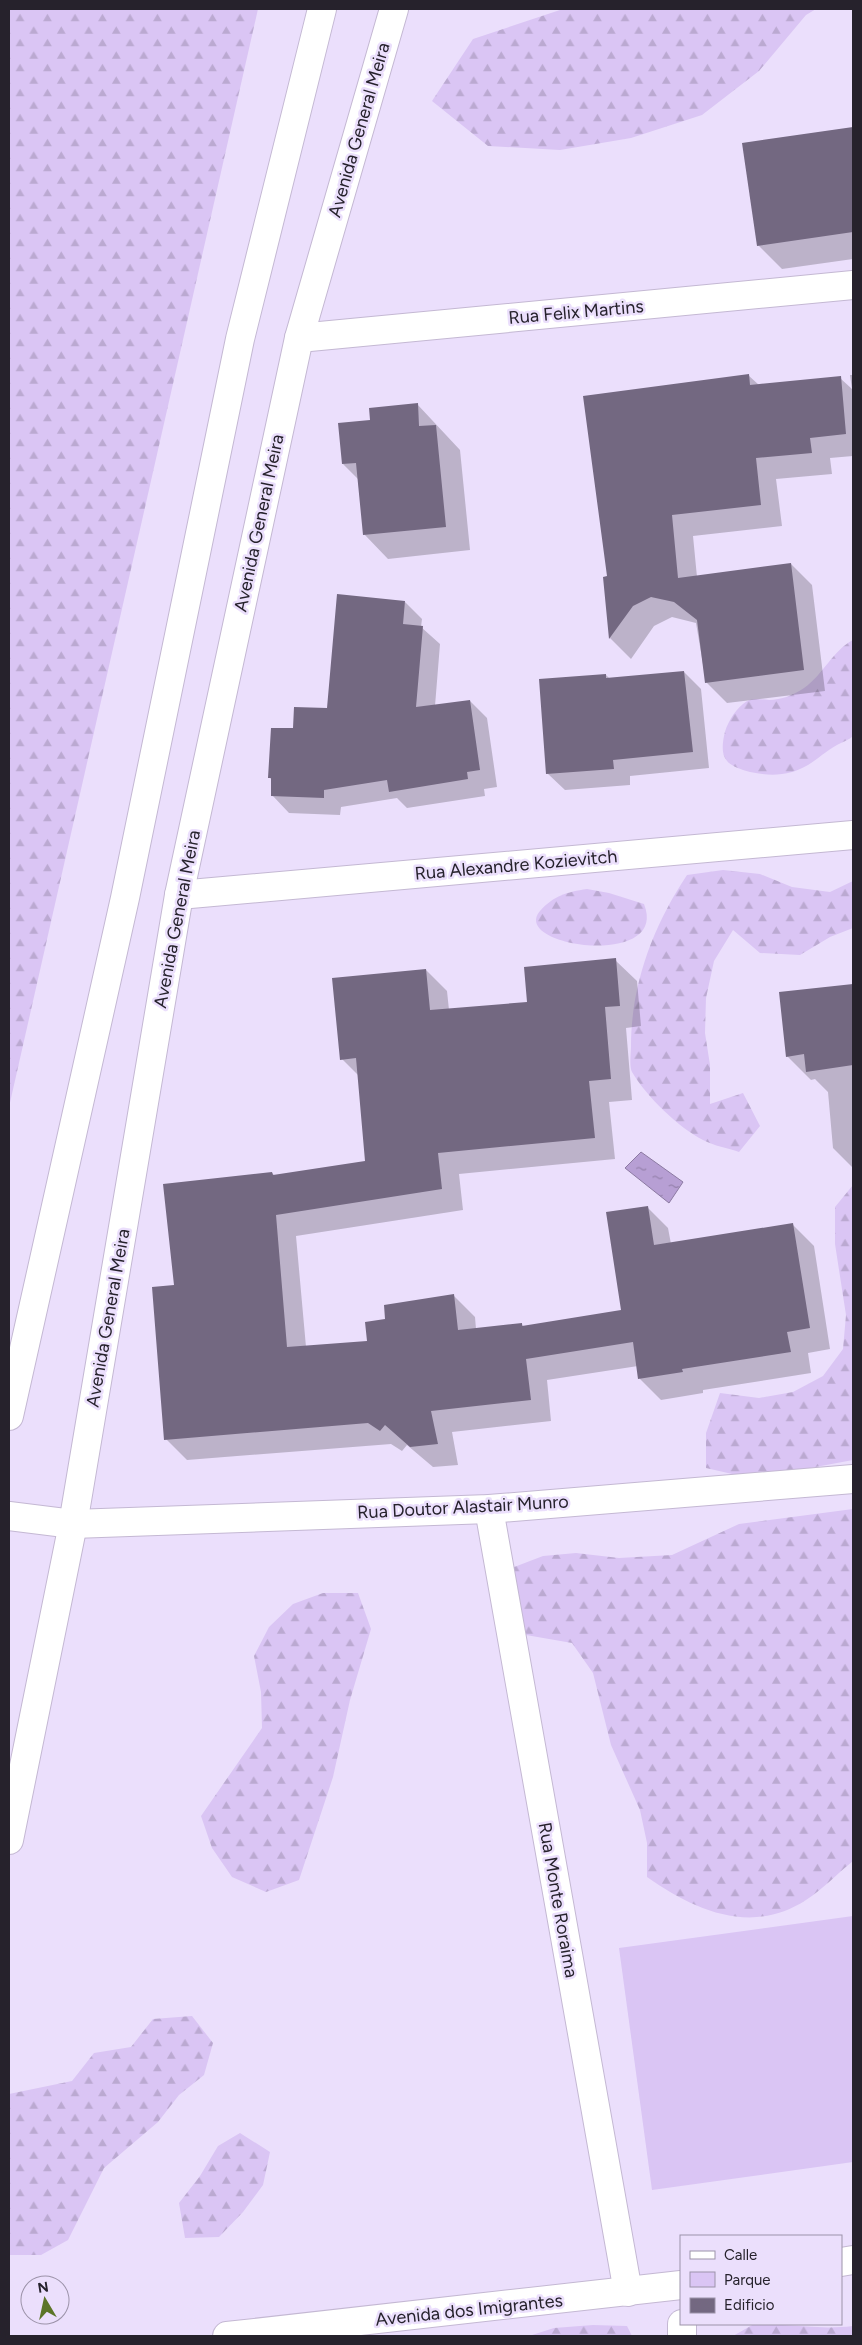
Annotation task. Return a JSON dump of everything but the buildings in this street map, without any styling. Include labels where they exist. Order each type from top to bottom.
[{"type":"main road","points":[[9,1416],[125,898],[240,339],[322,9]]},
{"type":"main road","name":"Avenida General Meira","points":[[9,1840],[73,1524],[179,894],[299,338],[394,9]]},
{"type":"main road","name":"Rua Felix Martins","points":[[299,338],[853,285]]},
{"type":"main road","name":"Rua Alexandre Kozievitch","points":[[179,894],[853,835]]},
{"type":"main road","name":"Rua Doutor Alastair Munro","points":[[9,1516],[73,1524],[489,1508],[853,1479]]},
{"type":"main road","name":"Rua Monte Roraima","points":[[489,1508],[628,2292]]},
{"type":"main road","name":"Avenida dos Imigrantes","points":[[227,2336],[680,2285]]},
{"type":"green space","points":[[9,9],[258,9],[9,1107]]},
{"type":"green space","points":[[563,9],[816,9],[806,15],[759,71],[702,115],[631,138],[560,150],[488,146],[432,101],[473,39]]},
{"type":"green space","points":[[853,640],[853,736],[850,739],[806,766],[787,773],[771,775],[750,772],[731,765],[727,761],[723,751],[724,736],[731,718],[740,707],[752,699],[778,699],[800,691],[811,683],[846,644]]},
{"type":"green space","points":[[723,870],[760,874],[792,887],[830,892],[853,881],[853,928],[830,937],[800,955],[760,953],[733,930],[714,961],[706,998],[705,1033],[710,1065],[710,1104],[743,1093],[760,1126],[739,1152],[703,1140],[674,1120],[654,1101],[638,1081],[632,1072],[630,1063],[635,1001],[646,957],[654,935],[687,875]]},
{"type":"green space","points":[[587,889],[609,893],[644,904],[646,924],[634,938],[614,944],[590,945],[566,942],[547,934],[537,924],[540,911],[555,898],[567,893]]},
{"type":"green space","points":[[853,1185],[853,1460],[778,1474],[741,1476],[706,1468],[706,1433],[720,1393],[759,1398],[793,1392],[823,1376],[843,1349],[846,1315],[835,1244],[835,1207]]},
{"type":"green space","points":[[853,1509],[853,1861],[812,1896],[785,1911],[765,1916],[744,1917],[703,1908],[684,1900],[647,1877],[647,1843],[640,1810],[611,1745],[593,1673],[572,1643],[526,1635],[505,1606],[509,1569],[543,1556],[576,1553],[619,1558],[672,1555],[739,1524]]},
{"type":"green space","points":[[323,1593],[358,1593],[371,1629],[350,1700],[333,1777],[299,1880],[266,1892],[232,1877],[212,1848],[201,1816],[262,1728],[261,1692],[254,1656],[269,1627],[293,1604]]},
{"type":"green space","points":[[853,1916],[853,2162],[652,2190],[619,1948]]},
{"type":"green space","points":[[192,2016],[213,2043],[204,2075],[179,2095],[158,2122],[104,2168],[68,2240],[41,2255],[9,2255],[9,2094],[72,2081],[94,2053],[131,2047],[153,2019]]},
{"type":"green space","points":[[240,2133],[270,2152],[263,2185],[243,2212],[219,2237],[185,2238],[179,2203],[200,2176],[218,2146]]},
{"type":"green space","points":[[593,2325],[627,2326],[632,2336],[529,2336],[554,2328]]},
{"type":"green space","points":[[752,2325],[853,2326],[853,2336],[733,2336]]},
{"type":"water","points":[[641,1152],[683,1182],[669,1203],[625,1168]]}]
